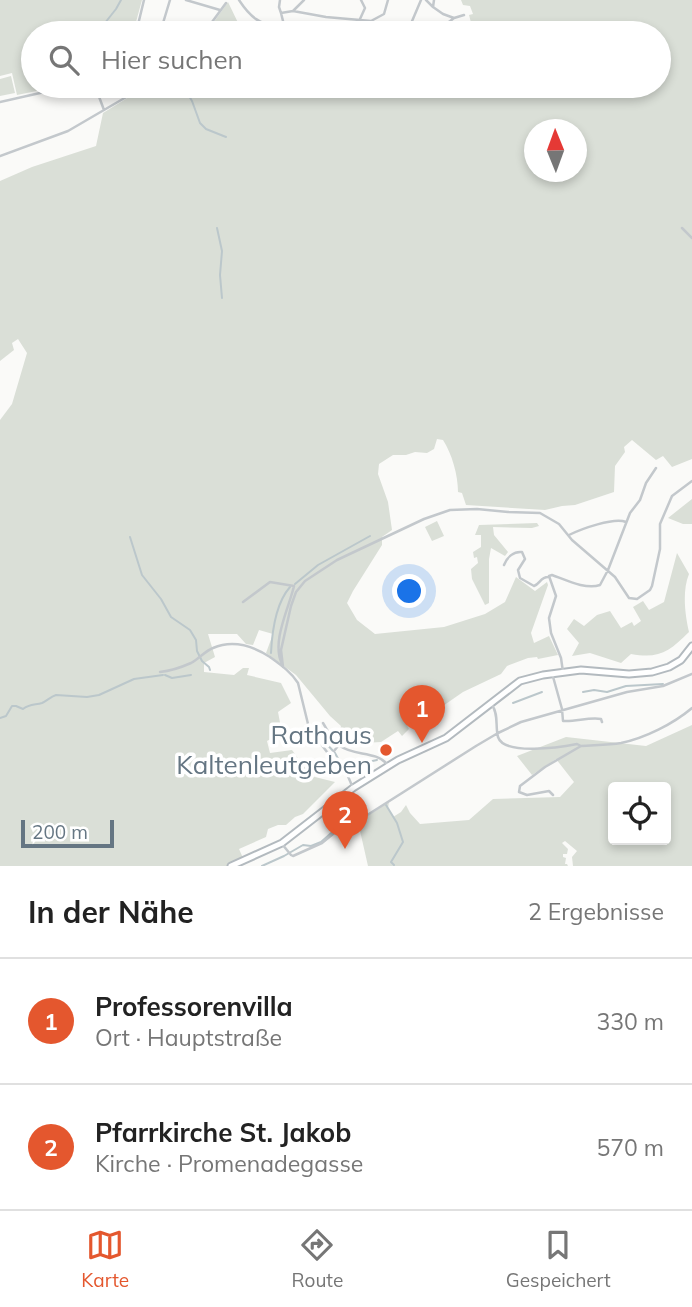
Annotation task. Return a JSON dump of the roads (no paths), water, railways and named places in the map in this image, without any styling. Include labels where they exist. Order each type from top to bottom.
[{"type":"main road","points":[[232,866],[282,844],[345,793],[388,766],[446,738],[520,681],[552,673],[590,670],[629,674],[652,672],[681,660],[692,646]]},
{"type":"street","points":[[139,21],[144,0]]},
{"type":"street","points":[[164,21],[170,0]]},
{"type":"street","points":[[186,0],[220,10]]},
{"type":"street","points":[[239,0],[257,21]]},
{"type":"street","points":[[281,0],[279,8],[283,21]]},
{"type":"street","points":[[293,11],[304,0]]},
{"type":"street","points":[[358,20],[363,16],[365,8],[361,0]]},
{"type":"street","points":[[281,13],[293,11],[371,21],[384,14],[388,0]]},
{"type":"street","points":[[413,21],[424,0],[443,14],[454,18]]},
{"type":"street","points":[[433,7],[434,0]]},
{"type":"street","points":[[212,21],[226,3]]},
{"type":"street","points":[[450,21],[464,15]]},
{"type":"street","points":[[0,102],[21,97]]},
{"type":"street","points":[[100,98],[104,110]]},
{"type":"street","points":[[0,156],[68,131],[125,98]]},
{"type":"street","points":[[682,228],[692,238]]},
{"type":"street","points":[[505,565],[514,553],[522,552],[525,559],[518,570],[520,578],[534,586],[552,575],[596,587],[601,584],[626,522],[656,468]]},
{"type":"street","points":[[283,667],[281,650],[294,597],[304,581],[337,560],[424,519],[450,510],[540,513],[559,524],[618,579],[627,596],[631,599],[637,598],[650,590],[653,584],[660,550],[660,524],[672,496],[692,481]]},
{"type":"street","points":[[569,536],[577,531],[619,520],[626,522]]},
{"type":"street","points":[[549,577],[556,596],[549,624],[563,672]]},
{"type":"street","points":[[243,601],[269,583],[295,586],[278,642],[279,660],[283,667]]},
{"type":"street","points":[[160,672],[188,664],[218,646],[256,648],[294,676],[309,728],[332,753],[353,788]]},
{"type":"street","points":[[552,673],[564,721],[599,718],[602,722]]},
{"type":"street","points":[[282,844],[294,856],[322,843],[344,825],[356,818],[361,820],[498,733],[520,722],[627,692],[663,686],[692,674]]},
{"type":"street","points":[[490,702],[496,711],[502,743],[510,747],[550,748],[621,743],[645,735],[681,717],[692,708]]},
{"type":"street","points":[[323,723],[338,746],[383,760],[388,766]]},
{"type":"street","points":[[332,753],[338,746]]},
{"type":"street","points":[[553,795],[549,791],[527,795],[519,792],[520,786],[545,767],[581,746]]},
{"type":"street","points":[[345,793],[356,818]]},
{"type":"waterway","points":[[106,21],[121,0]]},
{"type":"waterway","points":[[190,98],[200,123],[206,129],[226,137]]},
{"type":"waterway","points":[[217,228],[222,251],[222,298]]},
{"type":"waterway","points":[[295,584],[318,565],[370,536]]},
{"type":"waterway","points":[[130,537],[142,575],[171,617],[190,630],[196,640],[197,651],[210,670]]},
{"type":"waterway","points":[[271,653],[278,609],[290,587]]},
{"type":"waterway","points":[[0,718],[6,716],[12,706],[23,709],[56,695],[99,695],[134,679],[163,675]]},
{"type":"waterway","points":[[165,675],[172,678],[191,675]]},
{"type":"waterway","points":[[583,692],[607,692],[626,686],[663,684]]},
{"type":"waterway","points":[[513,703],[542,692]]},
{"type":"waterway","points":[[310,726],[335,753],[341,764],[354,765],[377,760]]},
{"type":"waterway","points":[[386,805],[397,823],[403,842],[391,862],[394,865]]},
{"type":"waterway","points":[[262,866],[303,845],[311,846],[321,842],[338,827]]},
{"type":"place","name":"Professorenvilla","points":[[422,743]]},
{"type":"place","name":"Rathaus Kaltenleutgeben","points":[[386,750]]},
{"type":"place","name":"Pfarrkirche St. Jakob","points":[[345,849]]}]
